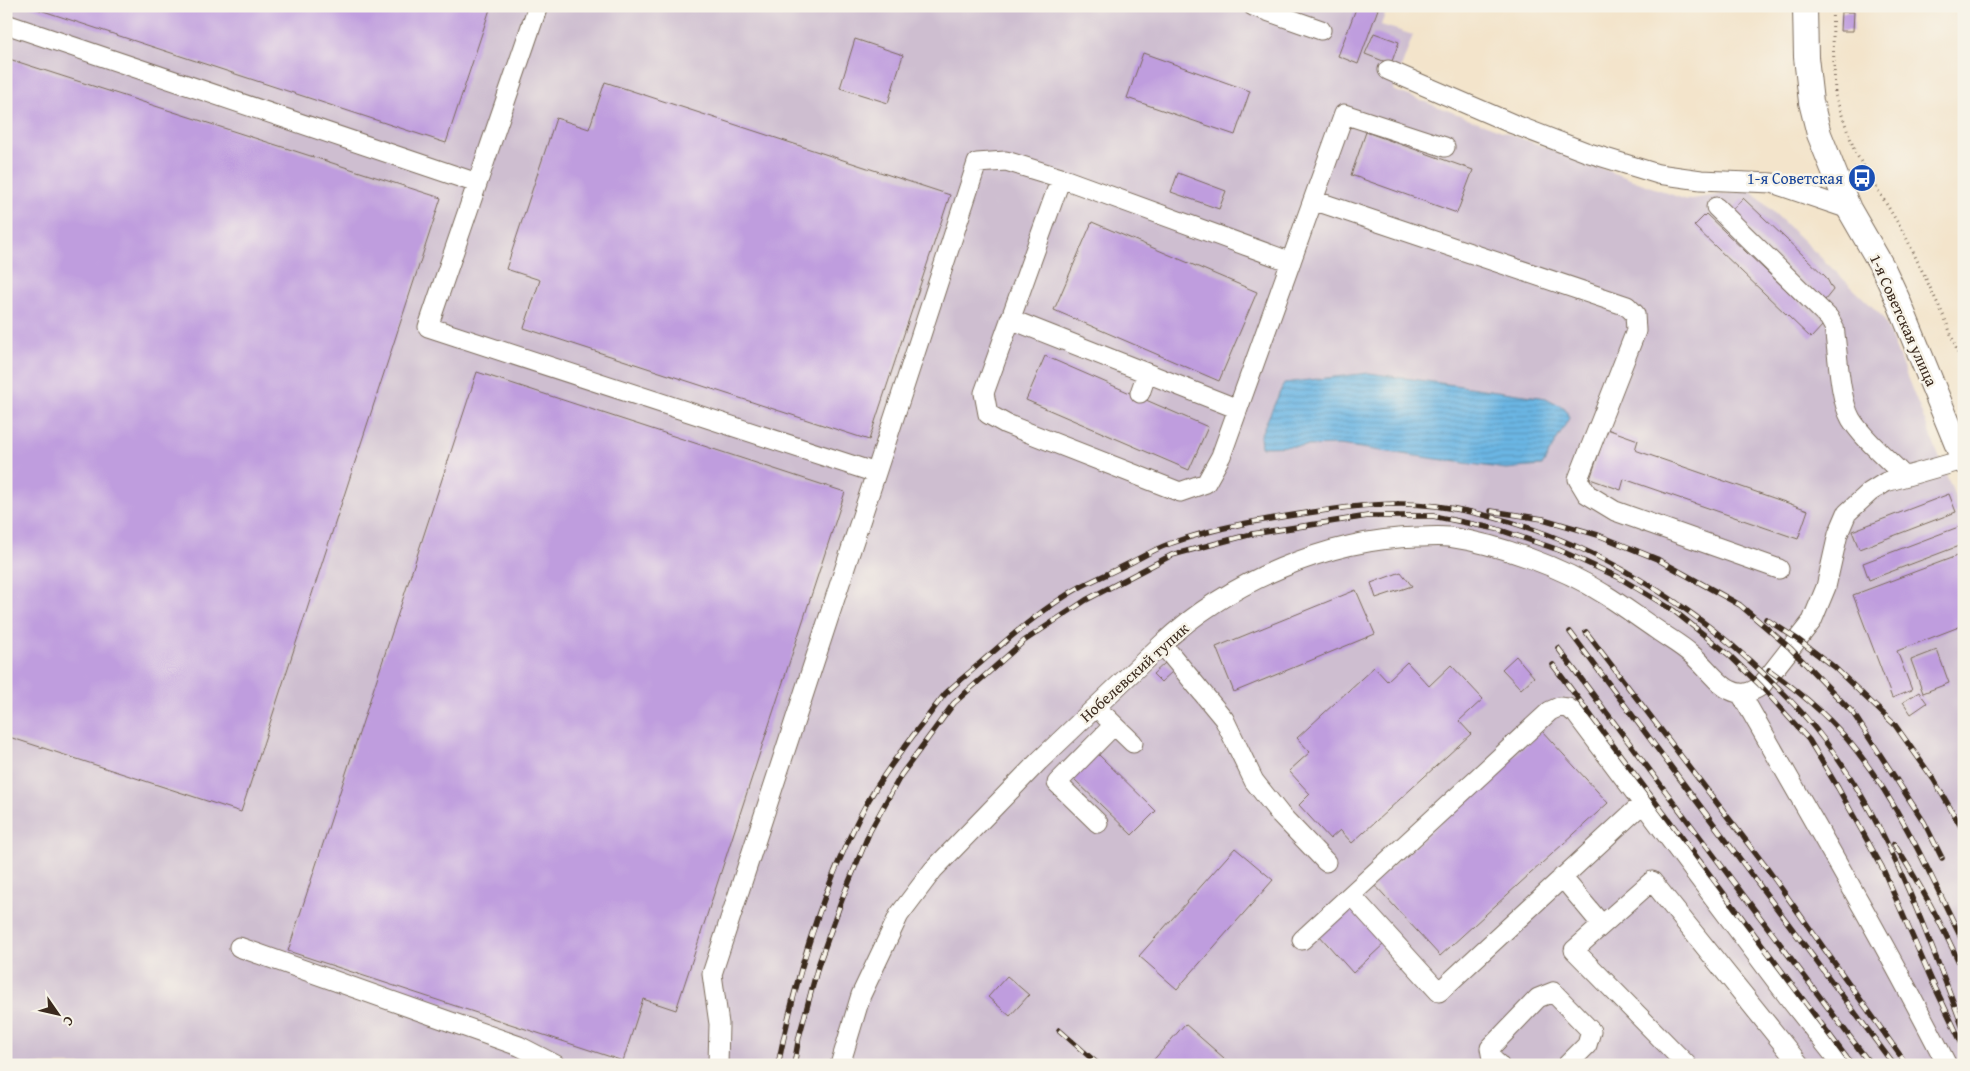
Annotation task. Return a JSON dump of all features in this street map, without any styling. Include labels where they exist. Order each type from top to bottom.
[{"type":"main road","name":"1-я Советская улица","points":[[1805,6],[1806,57],[1811,102],[1819,134],[1849,210],[1890,283],[1963,461]]},
{"type":"street","points":[[538,6],[428,327],[876,473]]},
{"type":"street","points":[[1253,6],[1321,30]]},
{"type":"street","points":[[6,24],[477,183]]},
{"type":"street","points":[[1388,70],[1513,124],[1586,152],[1658,174],[1701,180],[1772,183],[1849,210]]},
{"type":"street","points":[[1062,178],[984,393],[988,414],[1043,438],[1180,492],[1206,483],[1221,456],[1344,114],[1445,147]]},
{"type":"street","points":[[718,1065],[719,1024],[712,974],[977,163],[1006,161],[1062,178],[1290,262]]},
{"type":"street","points":[[1313,200],[1628,306],[1635,314],[1636,331],[1578,479],[1587,494],[1615,511],[1779,569]]},
{"type":"street","points":[[1716,207],[1829,318],[1834,327],[1845,401],[1852,419],[1867,438],[1904,476]]},
{"type":"street","points":[[1010,319],[1238,409]]},
{"type":"street","points":[[1140,393],[1147,373]]},
{"type":"street","points":[[1947,1065],[1916,1004],[1839,865],[1741,694],[1752,692],[1761,686],[1812,621],[1826,587],[1838,534],[1847,512],[1870,492],[1886,482],[1963,461]]},
{"type":"street","name":"Нобелевский тупик","points":[[840,1065],[861,995],[899,915],[933,870],[1039,761],[1175,631],[1226,596],[1274,571],[1327,551],[1391,538],[1448,537],[1493,547],[1544,562],[1602,593],[1691,654],[1728,689],[1741,694]]},
{"type":"street","points":[[1162,644],[1224,719],[1254,781],[1280,814],[1326,862]]},
{"type":"street","points":[[1096,707],[1133,743]]},
{"type":"street","points":[[1302,940],[1550,711],[1559,707],[1568,708],[1576,714],[1642,804],[1842,1065]]},
{"type":"street","points":[[1098,823],[1057,783],[1114,725]]},
{"type":"street","points":[[1351,895],[1439,992],[1642,804]]},
{"type":"street","points":[[1562,877],[1602,925]]},
{"type":"street","points":[[1687,1065],[1574,950],[1652,880],[1800,1065]]},
{"type":"street","points":[[239,946],[519,1046],[556,1065]]},
{"type":"street","points":[[1499,1065],[1492,1059],[1490,1048],[1538,998],[1553,992],[1591,1031],[1587,1045],[1566,1065]]},
{"type":"path","points":[[1832,6],[1835,95],[1855,152],[1904,236],[1946,322],[1964,369]]},
{"type":"shaded area","points":[[6,6],[1388,6],[1381,25],[1413,35],[1393,90],[1686,200],[1750,190],[1883,317],[1964,519],[1964,1065],[6,1065]]},
{"type":"water","points":[[1369,373],[1546,398],[1565,408],[1569,418],[1542,466],[1506,469],[1340,445],[1261,447],[1260,436],[1284,383]]},
{"type":"building","points":[[28,6],[491,6],[446,143]]},
{"type":"building","points":[[1357,6],[1371,6],[1378,9],[1358,64],[1338,56]]},
{"type":"building","points":[[1841,12],[1854,12],[1853,31],[1840,31]]},
{"type":"building","points":[[1374,33],[1399,42],[1391,64],[1365,54]]},
{"type":"building","points":[[855,39],[903,55],[888,103],[840,88]]},
{"type":"building","points":[[1143,53],[1250,91],[1235,135],[1127,98]]},
{"type":"building","points":[[6,58],[441,198],[241,812],[6,736]]},
{"type":"building","points":[[605,82],[950,195],[869,440],[524,328],[540,280],[506,269],[556,118],[589,129]]},
{"type":"building","points":[[1366,132],[1473,170],[1457,213],[1351,175]]},
{"type":"building","points":[[1178,173],[1226,191],[1219,209],[1171,192]]},
{"type":"building","points":[[1743,198],[1826,277],[1833,290],[1825,300],[1731,211]]},
{"type":"building","points":[[1706,214],[1823,325],[1811,338],[1694,226]]},
{"type":"building","points":[[1092,222],[1257,292],[1219,381],[1054,310]]},
{"type":"building","points":[[1045,356],[1208,427],[1189,470],[1026,400]]},
{"type":"building","points":[[477,372],[845,492],[676,1010],[643,999],[623,1061],[288,951]]},
{"type":"building","points":[[1607,429],[1638,440],[1635,450],[1808,510],[1798,539],[1624,479],[1621,490],[1590,479]]},
{"type":"building","points":[[1949,494],[1956,512],[1859,549],[1852,531]]},
{"type":"building","points":[[1961,526],[1964,532],[1964,544],[1869,580],[1863,563]]},
{"type":"building","points":[[1962,554],[1964,559],[1964,625],[1897,651],[1912,690],[1892,698],[1853,595]]},
{"type":"building","points":[[1401,572],[1412,586],[1376,598],[1371,583]]},
{"type":"building","points":[[1356,590],[1375,634],[1234,692],[1216,647]]},
{"type":"building","points":[[1937,650],[1949,683],[1923,693],[1911,660]]},
{"type":"building","points":[[1516,656],[1534,677],[1521,689],[1502,669]]},
{"type":"building","points":[[1407,662],[1429,686],[1451,665],[1483,699],[1459,721],[1471,734],[1352,843],[1340,830],[1330,839],[1299,805],[1310,794],[1289,771],[1310,752],[1297,738],[1374,667],[1387,681]]},
{"type":"building","points":[[1165,663],[1173,671],[1161,682],[1153,674]]},
{"type":"building","points":[[1919,692],[1927,703],[1911,714],[1903,702]]},
{"type":"building","points":[[1542,731],[1608,803],[1440,956],[1374,884]]},
{"type":"building","points":[[1097,753],[1156,811],[1132,835],[1073,778]]},
{"type":"building","points":[[1235,848],[1273,880],[1177,989],[1139,956]]},
{"type":"building","points":[[1352,905],[1386,942],[1353,973],[1319,935]]},
{"type":"building","points":[[1007,976],[1029,995],[1010,1016],[988,997]]},
{"type":"building","points":[[1185,1024],[1232,1065],[1150,1064]]},
{"type":"railway","points":[[778,1065],[800,973],[820,911],[843,852],[862,811],[884,775],[949,690],[1015,633],[1054,603],[1082,586],[1164,546],[1223,528],[1259,521],[1344,508],[1390,504],[1436,506],[1488,516],[1539,532],[1589,552],[1637,578],[1682,607],[1725,639],[1765,675],[1802,713],[1822,737],[1840,761],[1871,813],[1886,840],[1911,896],[1964,1031]]},
{"type":"railway","points":[[1491,511],[1543,519],[1598,535],[1657,559],[1740,605],[1790,648],[1853,713],[1924,822],[1942,858]]},
{"type":"railway","points":[[794,1065],[799,1037],[818,966],[844,894],[870,831],[901,775],[954,703],[1024,641],[1086,600],[1172,555],[1252,534],[1368,516],[1433,516],[1497,529],[1559,550],[1618,577],[1673,610],[1728,654],[1761,686],[1809,740],[1838,788],[1882,867],[1964,1048]]},
{"type":"railway","points":[[1766,619],[1797,639],[1834,667],[1895,725],[1934,780],[1964,832]]},
{"type":"railway","points":[[1570,632],[1894,1065]]},
{"type":"railway","points":[[1586,632],[1766,867],[1907,1065]]},
{"type":"railway","points":[[1558,648],[1871,1065]]},
{"type":"railway","points":[[1553,665],[1852,1065]]},
{"type":"railway","points":[[1769,670],[1827,717],[1873,773],[1915,844],[1964,944]]},
{"type":"railway","points":[[1894,844],[1932,907],[1964,973]]},
{"type":"railway","points":[[1059,1030],[1099,1065]]},
{"type":"place","name":"1-я Советская","points":[[1862,178]]}]
